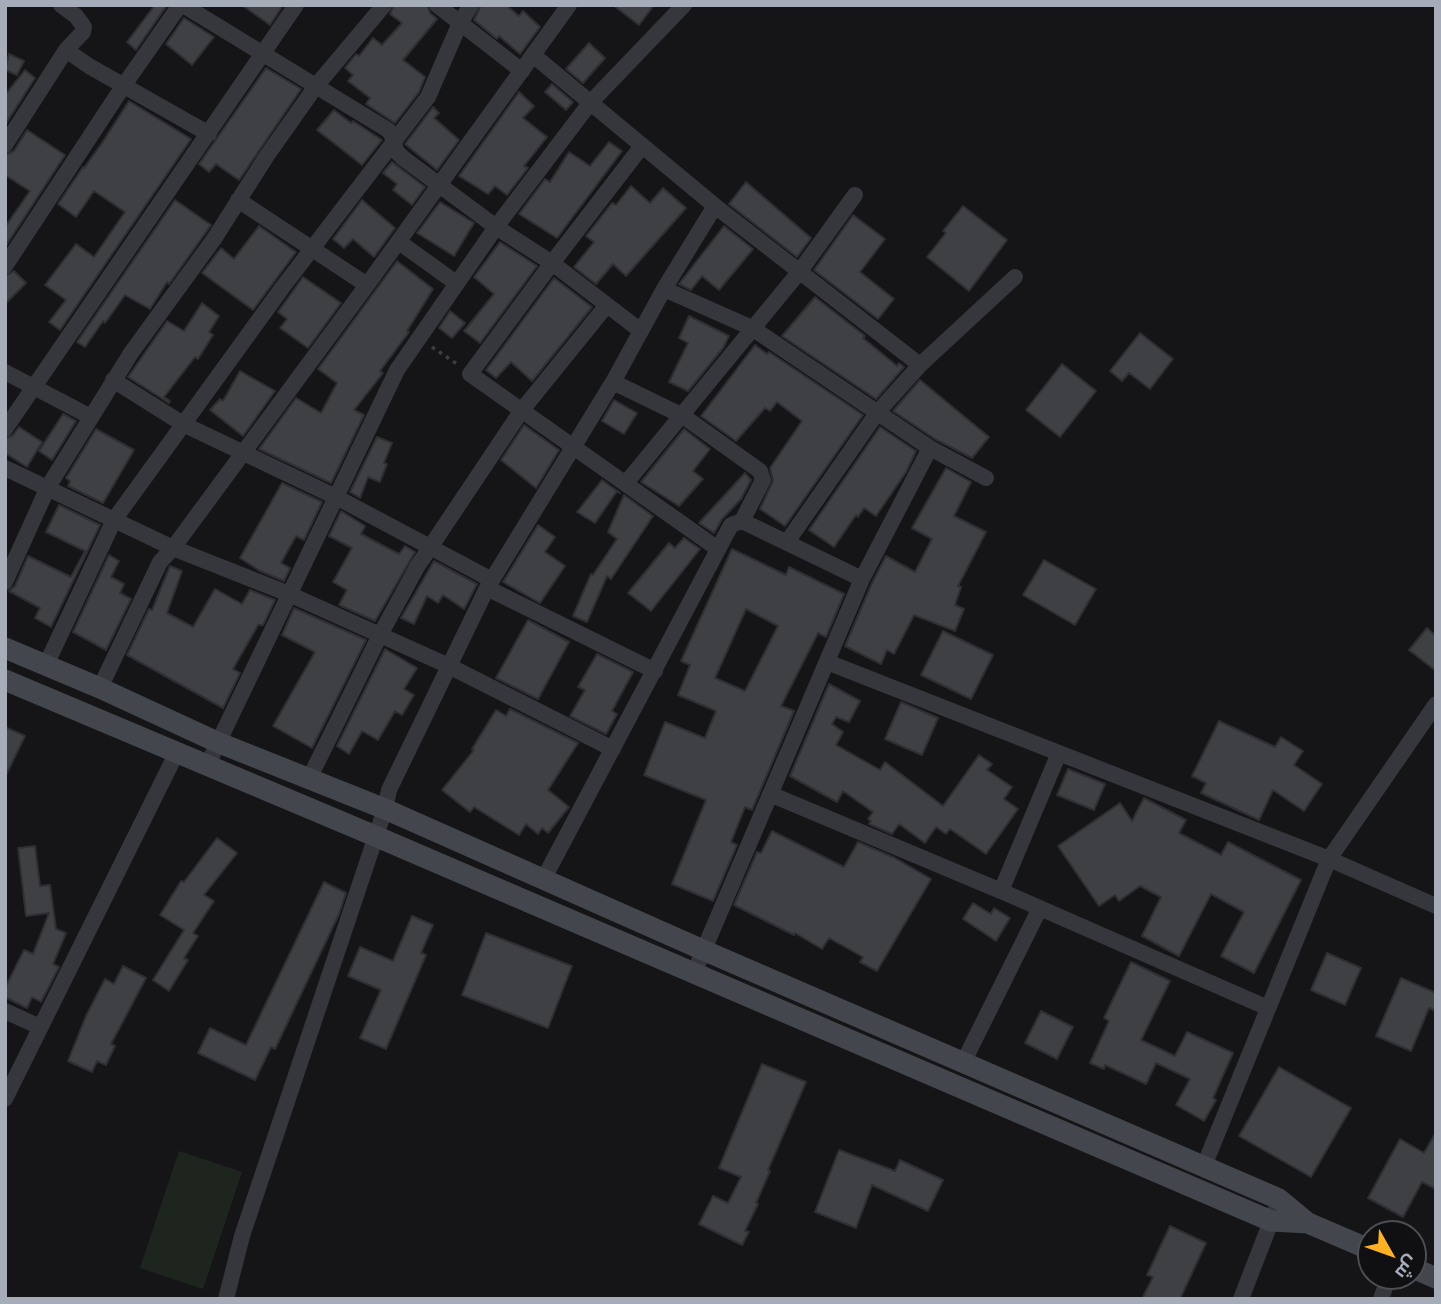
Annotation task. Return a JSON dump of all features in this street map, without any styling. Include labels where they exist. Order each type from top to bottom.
[{"type":"main road","points":[[5,648],[217,742],[386,809],[703,950],[1279,1199],[1308,1223],[1357,1244]]},
{"type":"main road","points":[[5,680],[1271,1221],[1308,1223]]},
{"type":"street","points":[[5,145],[66,50],[83,32],[84,27],[76,16],[61,5]]},
{"type":"street","points":[[5,266],[124,85],[181,5],[388,130],[395,142],[396,151],[439,186],[496,227],[552,262],[641,331]]},
{"type":"street","points":[[5,429],[296,5]]},
{"type":"street","points":[[5,582],[48,487],[113,380],[214,239],[316,86],[384,5]]},
{"type":"street","points":[[437,5],[522,71]]},
{"type":"street","points":[[46,665],[114,520],[433,89],[460,23],[471,5]]},
{"type":"street","points":[[100,688],[155,570],[399,242],[569,5]]},
{"type":"street","points":[[206,766],[397,370],[496,227],[590,103],[684,5]]},
{"type":"street","points":[[66,50],[209,134]]},
{"type":"street","points":[[533,55],[715,206],[920,365]]},
{"type":"street","points":[[642,146],[470,374],[718,549]]},
{"type":"street","points":[[626,483],[800,271],[856,195]]},
{"type":"street","points":[[238,200],[367,285]]},
{"type":"street","points":[[226,1299],[242,1236],[386,809],[389,790],[490,584],[613,382],[664,289],[715,206]]},
{"type":"street","points":[[399,242],[456,283]]},
{"type":"street","points":[[787,542],[877,413],[920,365],[1015,277]]},
{"type":"street","points":[[664,289],[752,328],[930,448],[986,478]]},
{"type":"street","points":[[309,779],[380,635],[417,567],[522,410],[607,305]]},
{"type":"street","points":[[5,372],[90,417]]},
{"type":"street","points":[[113,380],[183,424],[431,546],[490,584],[655,671]]},
{"type":"street","points":[[543,880],[730,525],[742,520],[763,480],[760,471],[683,416],[613,382]]},
{"type":"street","points":[[694,973],[862,579],[930,448]]},
{"type":"street","points":[[5,468],[173,548],[289,594],[449,666],[613,749]]},
{"type":"street","points":[[742,520],[862,579]]},
{"type":"street","points":[[827,662],[1329,859],[1436,906]]},
{"type":"street","points":[[1204,1166],[1329,859],[1436,704]]},
{"type":"street","points":[[5,1099],[177,752]]},
{"type":"street","points":[[1002,891],[1059,753]]},
{"type":"street","points":[[770,794],[1002,891],[1268,1008]]},
{"type":"street","points":[[963,1062],[1040,908]]},
{"type":"street","points":[[5,1011],[40,1027]]},
{"type":"street","points":[[1241,1299],[1279,1199]]},
{"type":"path","points":[[418,337],[470,374]]},
{"type":"shaded area","points":[[179,1151],[242,1172],[203,1289],[140,1268]]},
{"type":"building","points":[[155,5],[167,5],[136,50],[127,42]]},
{"type":"building","points":[[242,5],[283,5],[270,25]]},
{"type":"building","points":[[394,5],[427,5],[430,13],[437,19],[403,60],[425,77],[419,92],[395,123],[366,104],[370,98],[348,81],[353,75],[345,68],[373,38],[382,45],[402,23],[390,14]]},
{"type":"building","points":[[481,5],[506,5],[519,16],[523,11],[540,27],[520,54],[474,20]]},
{"type":"building","points":[[613,5],[654,5],[639,25]]},
{"type":"building","points":[[184,18],[214,37],[192,65],[166,44]]},
{"type":"building","points":[[589,43],[605,58],[583,83],[566,69]]},
{"type":"building","points":[[9,54],[24,61],[17,75],[5,70]]},
{"type":"building","points":[[266,68],[301,89],[239,180],[216,164],[209,172],[199,164]]},
{"type":"building","points":[[25,70],[35,78],[5,125],[5,95]]},
{"type":"building","points":[[552,84],[573,102],[566,110],[545,92]]},
{"type":"building","points":[[519,92],[534,106],[523,118],[547,137],[524,166],[528,168],[507,195],[495,186],[488,194],[459,176]]},
{"type":"building","points":[[129,101],[191,139],[60,330],[49,322],[66,300],[45,285],[76,244],[94,257],[125,212],[94,191],[76,217],[58,204]]},
{"type":"building","points":[[433,107],[439,113],[434,118],[459,140],[437,170],[405,144]]},
{"type":"building","points":[[334,110],[382,140],[362,165],[317,130]]},
{"type":"building","points":[[27,130],[65,155],[5,247],[5,227],[30,191],[5,175],[5,155],[14,151]]},
{"type":"building","points":[[609,142],[622,151],[557,238],[519,214],[545,179],[550,182],[569,152],[590,166]]},
{"type":"building","points":[[392,162],[425,187],[412,205],[393,190],[397,184],[383,173]]},
{"type":"building","points":[[746,182],[811,238],[797,257],[729,204]]},
{"type":"building","points":[[631,186],[650,203],[663,188],[686,208],[626,276],[613,264],[596,284],[574,267],[594,242],[586,236],[612,203],[616,205]]},
{"type":"building","points":[[175,200],[211,225],[169,284],[167,282],[150,309],[125,295],[85,347],[77,342]]},
{"type":"building","points":[[362,200],[395,228],[374,257],[353,239],[344,248],[333,239]]},
{"type":"building","points":[[440,202],[474,223],[454,256],[417,233]]},
{"type":"building","points":[[963,206],[1007,240],[969,291],[927,257]]},
{"type":"building","points":[[853,215],[885,239],[860,272],[894,299],[878,319],[814,270]]},
{"type":"building","points":[[259,226],[296,252],[253,310],[202,273],[221,248],[234,259]]},
{"type":"building","points":[[724,226],[753,249],[719,290],[702,276],[691,290],[679,284]]},
{"type":"building","points":[[500,242],[537,266],[480,343],[464,331],[494,294],[474,277]]},
{"type":"building","points":[[397,261],[433,289],[407,331],[409,332],[380,371],[383,373],[354,410],[364,415],[331,483],[259,449],[296,398],[321,413],[337,383],[318,369]]},
{"type":"building","points":[[14,271],[26,283],[5,304],[5,276]]},
{"type":"building","points":[[303,277],[341,303],[308,348],[280,328],[287,319],[278,312]]},
{"type":"building","points":[[554,278],[592,307],[532,381],[511,362],[496,378],[486,370]]},
{"type":"building","points":[[815,297],[865,336],[863,338],[897,366],[899,363],[904,367],[876,399],[782,336]]},
{"type":"building","points":[[202,303],[219,316],[209,332],[213,335],[198,359],[195,357],[164,397],[169,403],[128,377],[167,321],[184,331]]},
{"type":"building","points":[[450,311],[465,323],[452,338],[439,328]]},
{"type":"building","points":[[689,316],[729,336],[723,348],[688,391],[669,382],[688,343],[679,338]]},
{"type":"building","points":[[1140,333],[1173,359],[1150,389],[1129,373],[1122,381],[1110,371]]},
{"type":"building","points":[[755,345],[863,415],[785,526],[760,509],[773,481],[770,468],[802,421],[777,402],[770,411],[765,408],[736,441],[701,416]]},
{"type":"building","points":[[1062,364],[1096,391],[1060,437],[1026,410]]},
{"type":"building","points":[[240,371],[275,391],[243,436],[210,410],[220,399],[223,401]]},
{"type":"building","points":[[920,380],[989,437],[972,458],[935,439],[893,411]]},
{"type":"building","points":[[614,400],[637,413],[624,434],[602,421]]},
{"type":"building","points":[[63,414],[76,421],[52,460],[39,451]]},
{"type":"building","points":[[524,425],[559,450],[536,488],[501,460]]},
{"type":"building","points":[[19,427],[42,442],[27,467],[5,453],[5,439],[13,435]]},
{"type":"building","points":[[880,427],[916,451],[906,472],[876,516],[864,508],[834,547],[809,530]]},
{"type":"building","points":[[96,429],[134,450],[103,503],[68,486],[70,481],[66,478]]},
{"type":"building","points":[[684,429],[710,449],[693,471],[703,479],[679,506],[641,482]]},
{"type":"building","points":[[377,437],[392,443],[384,463],[387,464],[380,482],[368,477],[360,498],[350,492]]},
{"type":"building","points":[[946,468],[971,482],[954,516],[986,532],[958,586],[961,587],[955,605],[964,609],[955,631],[914,615],[894,654],[887,650],[881,664],[845,646],[886,556],[915,572],[932,539],[912,528]]},
{"type":"building","points":[[745,473],[751,480],[741,499],[722,519],[714,533],[699,523]]},
{"type":"building","points":[[602,480],[620,493],[617,491],[595,523],[577,512]]},
{"type":"building","points":[[282,483],[322,502],[304,540],[296,536],[281,563],[290,568],[284,581],[260,571],[240,558]]},
{"type":"building","points":[[624,495],[653,516],[611,579],[607,576],[587,622],[573,616],[591,574],[593,575],[617,539],[608,532]]},
{"type":"building","points":[[59,505],[100,525],[51,627],[35,618],[40,608],[9,591],[15,586],[28,556],[71,577],[85,551],[46,532]]},
{"type":"building","points":[[341,511],[365,526],[361,534],[399,554],[405,546],[415,552],[375,621],[339,605],[347,590],[333,582],[352,548],[329,536]]},
{"type":"building","points":[[538,525],[555,537],[545,552],[565,566],[540,603],[503,582]]},
{"type":"building","points":[[684,538],[700,549],[651,611],[628,593],[669,543],[675,548]]},
{"type":"building","points":[[732,549],[786,575],[789,567],[844,594],[826,637],[818,633],[781,706],[794,711],[752,810],[745,807],[731,842],[737,845],[713,901],[672,884],[706,800],[644,775],[665,722],[705,738],[716,711],[678,695],[690,665],[681,661]],"holes":[[[746,609],[778,626],[745,691],[715,678]]]},
{"type":"building","points":[[109,555],[119,561],[111,577],[124,584],[120,593],[131,599],[106,650],[73,632]]},
{"type":"building","points":[[1044,560],[1096,589],[1075,625],[1023,595]]},
{"type":"building","points":[[434,561],[477,584],[464,609],[443,595],[438,603],[427,596],[414,624],[401,618]]},
{"type":"building","points":[[170,566],[182,571],[167,613],[193,627],[215,589],[242,604],[250,590],[275,600],[263,625],[258,625],[233,669],[240,673],[223,708],[127,655],[149,609],[152,610]]},
{"type":"building","points":[[294,608],[366,640],[312,748],[273,726],[315,652],[282,635]]},
{"type":"building","points":[[528,620],[569,642],[538,699],[496,678]]},
{"type":"building","points":[[1427,628],[1436,636],[1436,671],[1409,650]]},
{"type":"building","points":[[943,631],[993,655],[971,699],[921,675]]},
{"type":"building","points":[[385,649],[417,668],[404,689],[414,695],[402,715],[395,711],[378,740],[362,731],[349,754],[337,746]]},
{"type":"building","points":[[597,654],[633,672],[612,711],[617,714],[606,734],[570,716],[585,690],[578,687]]},
{"type":"building","points":[[829,684],[860,701],[849,722],[836,717],[832,724],[843,732],[836,745],[880,770],[885,762],[943,806],[979,755],[992,764],[987,770],[1012,787],[1004,799],[1018,809],[986,854],[950,829],[946,834],[936,827],[925,843],[899,824],[892,834],[869,824],[871,821],[868,819],[873,812],[843,791],[837,802],[790,776]]},
{"type":"building","points":[[901,702],[938,718],[922,755],[885,739]]},
{"type":"building","points":[[510,709],[578,743],[548,790],[569,807],[548,833],[542,828],[538,834],[526,824],[519,835],[474,807],[470,812],[442,790],[474,750],[472,749],[496,710],[506,716]]},
{"type":"building","points":[[1219,721],[1275,747],[1281,737],[1303,751],[1294,765],[1322,784],[1304,811],[1273,790],[1259,820],[1201,793],[1206,783],[1192,776]]},
{"type":"building","points":[[5,727],[25,736],[5,777]]},
{"type":"building","points":[[1068,769],[1105,784],[1094,810],[1057,795]]},
{"type":"building","points":[[1144,798],[1186,820],[1179,833],[1221,855],[1228,842],[1301,880],[1254,973],[1221,956],[1244,912],[1211,894],[1179,956],[1142,936],[1161,897],[1140,886],[1119,901],[1115,895],[1099,906],[1058,846],[1120,803],[1132,821]]},
{"type":"building","points":[[772,831],[844,867],[858,842],[895,858],[931,879],[877,971],[860,962],[863,957],[829,938],[822,949],[795,933],[794,935],[734,905],[757,852],[761,853]]},
{"type":"building","points":[[217,838],[237,853],[204,895],[214,901],[193,933],[198,936],[184,958],[188,960],[169,991],[153,980],[184,930],[160,915],[181,881],[184,882]]},
{"type":"building","points":[[35,846],[40,886],[50,885],[56,929],[66,933],[53,964],[59,967],[41,1002],[32,997],[27,1008],[5,997],[5,988],[24,950],[33,954],[49,913],[26,916],[18,848]]},
{"type":"building","points":[[324,882],[346,893],[339,914],[275,1049],[271,1047],[255,1080],[198,1053],[210,1028],[246,1045]]},
{"type":"building","points":[[973,903],[991,914],[994,908],[1010,918],[996,941],[963,919]]},
{"type":"building","points":[[412,916],[433,925],[421,953],[426,955],[386,1049],[360,1038],[381,990],[348,976],[360,947],[393,961]]},
{"type":"building","points":[[486,933],[572,966],[548,1028],[462,995]]},
{"type":"building","points":[[1327,953],[1361,968],[1345,1005],[1311,990]]},
{"type":"building","points":[[1131,962],[1170,981],[1141,1040],[1175,1056],[1187,1032],[1233,1053],[1213,1098],[1216,1100],[1204,1121],[1176,1105],[1190,1079],[1156,1063],[1146,1084],[1105,1065],[1104,1069],[1090,1063],[1109,1021],[1104,1018]]},
{"type":"building","points":[[123,966],[146,978],[111,1044],[115,1046],[106,1065],[97,1061],[92,1072],[68,1061],[86,1016],[105,979],[114,984]]},
{"type":"building","points":[[1401,978],[1436,993],[1436,1011],[1429,1008],[1411,1051],[1376,1036]]},
{"type":"building","points":[[1041,1011],[1073,1027],[1057,1059],[1025,1043]]},
{"type":"building","points":[[762,1064],[806,1082],[768,1170],[770,1171],[756,1203],[758,1204],[745,1231],[749,1232],[742,1245],[699,1224],[713,1196],[728,1203],[741,1177],[719,1168]]},
{"type":"building","points":[[1279,1067],[1351,1108],[1311,1177],[1239,1136]]},
{"type":"building","points":[[1436,1132],[1436,1189],[1422,1182],[1403,1217],[1368,1198],[1400,1139],[1424,1153]]},
{"type":"building","points":[[839,1150],[895,1171],[900,1160],[943,1180],[928,1211],[872,1185],[856,1228],[815,1212]]},
{"type":"building","points":[[1170,1226],[1206,1243],[1180,1299],[1142,1299],[1153,1277],[1147,1275]]}]
